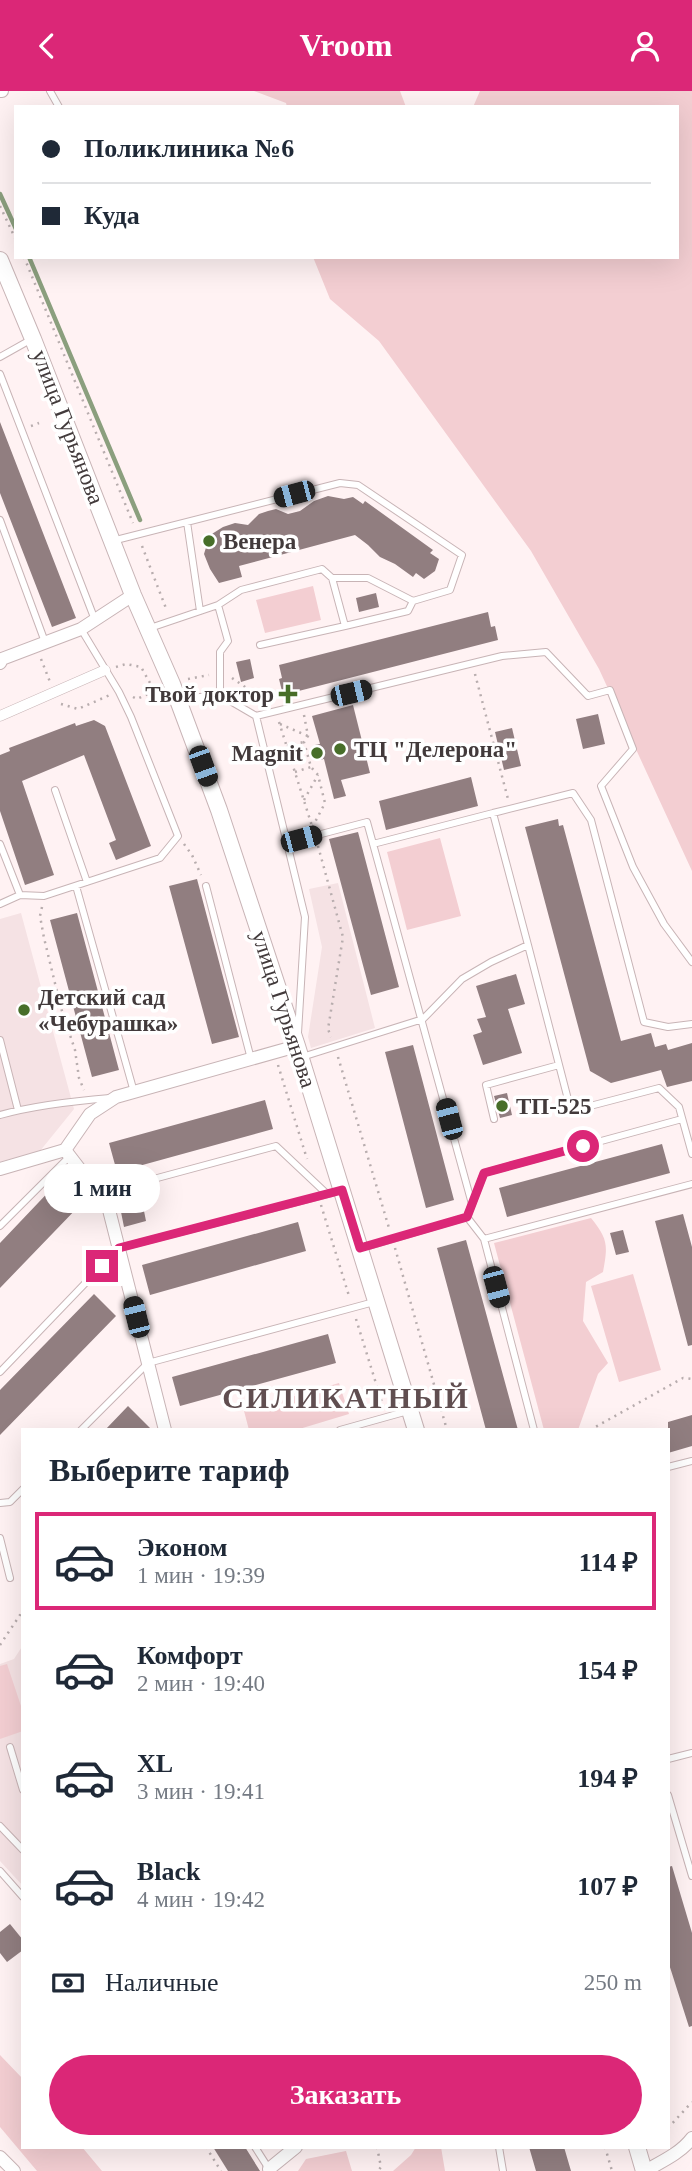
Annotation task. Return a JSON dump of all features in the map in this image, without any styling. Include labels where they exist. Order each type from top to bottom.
[{"type":"street","name":"улица Гурьянова","points":[[0,260],[133,595],[178,700],[219,810],[299,1051],[335,1192],[360,1248],[415,1428]]},
{"type":"street","points":[[1,658],[81,629],[133,595]]},
{"type":"street","points":[[0,716],[105,670]]},
{"type":"street","points":[[0,1169],[67,1153],[90,1114],[116,1097],[274,1052],[299,1051]]},
{"type":"street","points":[[67,1153],[108,1206],[164,1428]]},
{"type":"street","points":[[638,2149],[645,2171],[666,2160],[692,2138]]},
{"type":"street","points":[[269,2170],[294,2149]]},
{"type":"street","points":[[0,2157],[14,2171]]},
{"type":"lane","points":[[0,357],[33,339]]},
{"type":"lane","points":[[0,374],[95,620]]},
{"type":"lane","points":[[112,541],[340,483],[358,485],[462,555],[450,590],[413,601],[368,578],[332,578]]},
{"type":"lane","points":[[0,520],[40,644]]},
{"type":"lane","points":[[187,522],[200,611]]},
{"type":"lane","points":[[148,629],[218,605],[241,590],[322,569],[332,578],[345,627]]},
{"type":"lane","points":[[260,645],[408,611],[413,601]]},
{"type":"lane","points":[[218,605],[228,641],[220,652],[220,695]]},
{"type":"lane","points":[[0,904],[20,895],[44,897],[160,858],[178,836],[131,717],[81,629]]},
{"type":"lane","points":[[178,700],[220,695],[256,716],[502,656],[546,652],[588,696],[610,690],[633,749],[601,786],[633,867],[664,924],[692,962]]},
{"type":"lane","points":[[256,716],[305,917],[299,1051],[335,1047],[423,1019],[461,979],[491,961],[528,945]]},
{"type":"lane","points":[[55,790],[87,882]]},
{"type":"lane","points":[[373,844],[573,793],[591,820],[644,1022],[668,1027],[692,1024]]},
{"type":"lane","points":[[493,813],[570,1111],[659,1088],[679,1107],[692,1154]]},
{"type":"lane","points":[[287,843],[367,822],[472,1204]]},
{"type":"lane","points":[[0,844],[20,895]]},
{"type":"lane","points":[[76,886],[134,1092]]},
{"type":"lane","points":[[206,886],[251,1059]]},
{"type":"lane","points":[[0,1040],[18,1110]]},
{"type":"lane","points":[[494,1119],[486,1085],[559,1065]]},
{"type":"lane","points":[[0,1115],[18,1110],[116,1097]]},
{"type":"lane","points":[[467,1217],[484,1173],[682,1119]]},
{"type":"lane","points":[[108,1206],[124,1187],[276,1146],[313,1181],[335,1192]]},
{"type":"lane","points":[[0,1226],[67,1153]]},
{"type":"lane","points":[[484,1239],[692,1184]]},
{"type":"lane","points":[[0,1372],[119,1248],[335,1192]]},
{"type":"lane","points":[[360,1248],[467,1217]]},
{"type":"lane","points":[[467,1217],[484,1239],[533,1428]]},
{"type":"lane","points":[[83,1428],[148,1363],[376,1301]]},
{"type":"lane","points":[[347,1428],[410,1410]]},
{"type":"lane","points":[[670,1466],[692,1461]]},
{"type":"lane","points":[[0,1503],[10,1502],[21,1491]]},
{"type":"lane","points":[[0,1538],[10,1579]]},
{"type":"lane","points":[[10,1747],[21,1783]]},
{"type":"lane","points":[[670,1758],[692,1753]]},
{"type":"lane","points":[[670,1802],[692,1876]]},
{"type":"lane","points":[[0,1826],[21,1848]]},
{"type":"lane","points":[[0,1871],[21,1895]]},
{"type":"lane","points":[[256,2149],[269,2170]]},
{"type":"lane","points":[[499,2149],[503,2171]]},
{"type":"path","points":[[0,206],[14,236]]},
{"type":"path","points":[[25,259],[170,621]]},
{"type":"path","points":[[40,644],[55,692]]},
{"type":"path","points":[[41,698],[78,709],[118,692],[137,698],[154,691],[141,667],[126,664],[105,670]]},
{"type":"path","points":[[472,664],[511,809]]},
{"type":"path","points":[[287,745],[304,742],[308,736],[303,705]]},
{"type":"path","points":[[276,712],[313,827],[325,803],[318,775],[311,767],[304,742]]},
{"type":"path","points":[[279,724],[308,736]]},
{"type":"path","points":[[295,772],[311,767]]},
{"type":"path","points":[[304,800],[318,775]]},
{"type":"path","points":[[178,836],[192,855],[206,886]]},
{"type":"path","points":[[316,836],[343,937],[328,1029],[393,1239],[446,1428]]},
{"type":"path","points":[[44,897],[40,916],[44,938],[61,1008],[75,1050],[79,1078],[88,1100]]},
{"type":"path","points":[[274,1052],[313,1181]]},
{"type":"path","points":[[318,1196],[386,1417]]},
{"type":"path","points":[[594,1428],[683,1378],[692,1379]]},
{"type":"path","points":[[0,1645],[21,1613]]},
{"type":"path","points":[[670,2126],[692,2102]]},
{"type":"path","points":[[207,2149],[221,2171]]},
{"type":"path","points":[[377,2149],[381,2167],[378,2171]]},
{"type":"path","points":[[606,2149],[612,2171]]},
{"type":"shaded area","points":[[254,91],[400,91],[405,105],[286,105]]},
{"type":"shaded area","points":[[480,91],[692,91],[692,871],[599,669],[531,551],[379,341],[330,299],[314,259],[679,259],[679,105],[474,105]]},
{"type":"shaded area","points":[[313,586],[321,620],[265,633],[256,600]]},
{"type":"shaded area","points":[[440,838],[461,916],[407,930],[387,852]]},
{"type":"shaded area","points":[[338,883],[375,1028],[311,1048],[308,1037],[322,947],[309,889]]},
{"type":"shaded area","name":"Детский сад «Чебурашка»","points":[[21,913],[74,1109],[40,1151],[0,1162],[0,919]]},
{"type":"shaded area","points":[[591,1218],[604,1237],[606,1255],[603,1272],[586,1282],[583,1321],[608,1363],[598,1374],[579,1428],[543,1428],[494,1243]]},
{"type":"shaded area","points":[[633,1274],[661,1370],[619,1382],[591,1286]]},
{"type":"shaded area","points":[[339,1383],[349,1414],[303,1428],[248,1428],[244,1411]]},
{"type":"shaded area","points":[[21,1648],[21,1884],[0,1861],[0,1664],[14,1659]]},
{"type":"shaded area","points":[[7,1664],[21,1706],[21,1732],[0,1739],[0,1666]]},
{"type":"shaded area","points":[[0,2055],[21,2077],[21,2149],[84,2149],[102,2171],[37,2171],[0,2127]]},
{"type":"shaded area","points":[[415,2149],[441,2149],[445,2171],[393,2171]]},
{"type":"shaded area","points":[[346,2151],[352,2171],[298,2171],[306,2159]]},
{"type":"building","points":[[0,422],[76,618],[52,627],[0,493]]},
{"type":"building","points":[[328,496],[344,499],[353,497],[363,504],[365,501],[433,550],[430,553],[439,559],[435,571],[424,579],[416,573],[413,577],[380,557],[355,535],[239,566],[242,577],[219,583],[204,554],[207,537],[235,523],[248,525],[259,514],[268,511],[276,509],[288,514],[300,511],[314,501]]},
{"type":"building","points":[[376,593],[379,607],[359,612],[356,598]]},
{"type":"building","points":[[488,612],[491,627],[495,626],[498,640],[283,695],[279,665]]},
{"type":"building","points":[[250,659],[254,678],[241,682],[236,662]]},
{"type":"building","name":"ТЦ \"Делерона\"","points":[[353,705],[370,773],[341,780],[346,796],[334,799],[324,759],[319,760],[315,745],[320,744],[312,716]]},
{"type":"building","points":[[598,714],[605,744],[583,749],[576,719]]},
{"type":"building","points":[[94,720],[105,726],[151,846],[116,860],[109,843],[116,840],[84,755],[22,781],[54,875],[25,885],[0,811],[0,755],[10,751],[9,748],[75,723],[76,726]]},
{"type":"building","points":[[512,728],[521,766],[504,770],[495,732]]},
{"type":"building","points":[[471,777],[478,806],[386,830],[379,801]]},
{"type":"building","points":[[558,819],[559,826],[563,825],[621,1041],[651,1033],[655,1047],[666,1044],[668,1050],[692,1043],[692,1081],[667,1087],[661,1070],[611,1083],[590,1071],[525,827]]},
{"type":"building","points":[[358,832],[399,987],[371,995],[329,839]]},
{"type":"building","points":[[197,879],[239,1037],[212,1044],[169,886]]},
{"type":"building","points":[[77,913],[119,1070],[92,1077],[50,920]]},
{"type":"building","points":[[516,974],[525,1004],[508,1009],[522,1053],[483,1065],[473,1035],[482,1032],[477,1019],[486,1017],[476,986]]},
{"type":"building","points":[[413,1045],[454,1200],[426,1208],[385,1052]]},
{"type":"building","name":"ТП-525","points":[[507,1093],[512,1115],[500,1118],[494,1096]]},
{"type":"building","points":[[265,1100],[273,1129],[117,1172],[109,1143]]},
{"type":"building","points":[[662,1144],[670,1173],[507,1217],[499,1188]]},
{"type":"building","points":[[57,1183],[80,1205],[0,1288],[0,1243]]},
{"type":"building","points":[[143,1206],[146,1221],[124,1227],[121,1212]]},
{"type":"building","points":[[683,1214],[692,1247],[692,1345],[688,1346],[655,1221]]},
{"type":"building","points":[[298,1222],[306,1251],[150,1295],[142,1265]]},
{"type":"building","points":[[623,1230],[629,1252],[616,1255],[610,1233]]},
{"type":"building","points":[[466,1240],[517,1428],[485,1428],[437,1248]]},
{"type":"building","points":[[94,1294],[116,1316],[0,1435],[0,1390]]},
{"type":"building","points":[[328,1334],[336,1363],[180,1406],[172,1377]]},
{"type":"building","points":[[128,1406],[150,1428],[107,1428]]},
{"type":"building","points":[[692,1415],[692,1446],[670,1452],[668,1422]]},
{"type":"building","points":[[670,1866],[692,1933],[692,2026],[689,2027],[670,1967]]},
{"type":"building","points":[[10,1924],[21,1938],[21,1952],[7,1962],[0,1953],[0,1932]]},
{"type":"building","points":[[214,2149],[246,2149],[260,2171],[228,2171]]},
{"type":"building","points":[[530,2149],[565,2149],[571,2171],[536,2171]]},
{"type":"waterway","points":[[0,194],[14,225]]},
{"type":"waterway","points":[[30,259],[140,520]]},
{"type":"place","name":"Венера","points":[[209,541]]},
{"type":"place","name":"Твой доктор","points":[[288,694]]},
{"type":"place","name":"ТЦ \"Делерона\"","points":[[340,749]]},
{"type":"place","name":"Magnit","points":[[317,753]]},
{"type":"place","name":"Детский сад «Чебурашка»","points":[[24,1010]]},
{"type":"place","name":"ТП-525","points":[[502,1106]]},
{"type":"district","name":"СИЛИКАТНЫЙ","points":[[346,1397]]},
{"type":"route","points":[[102,1266],[119,1248],[342,1190],[360,1248],[467,1217],[484,1173],[583,1146]]}]
